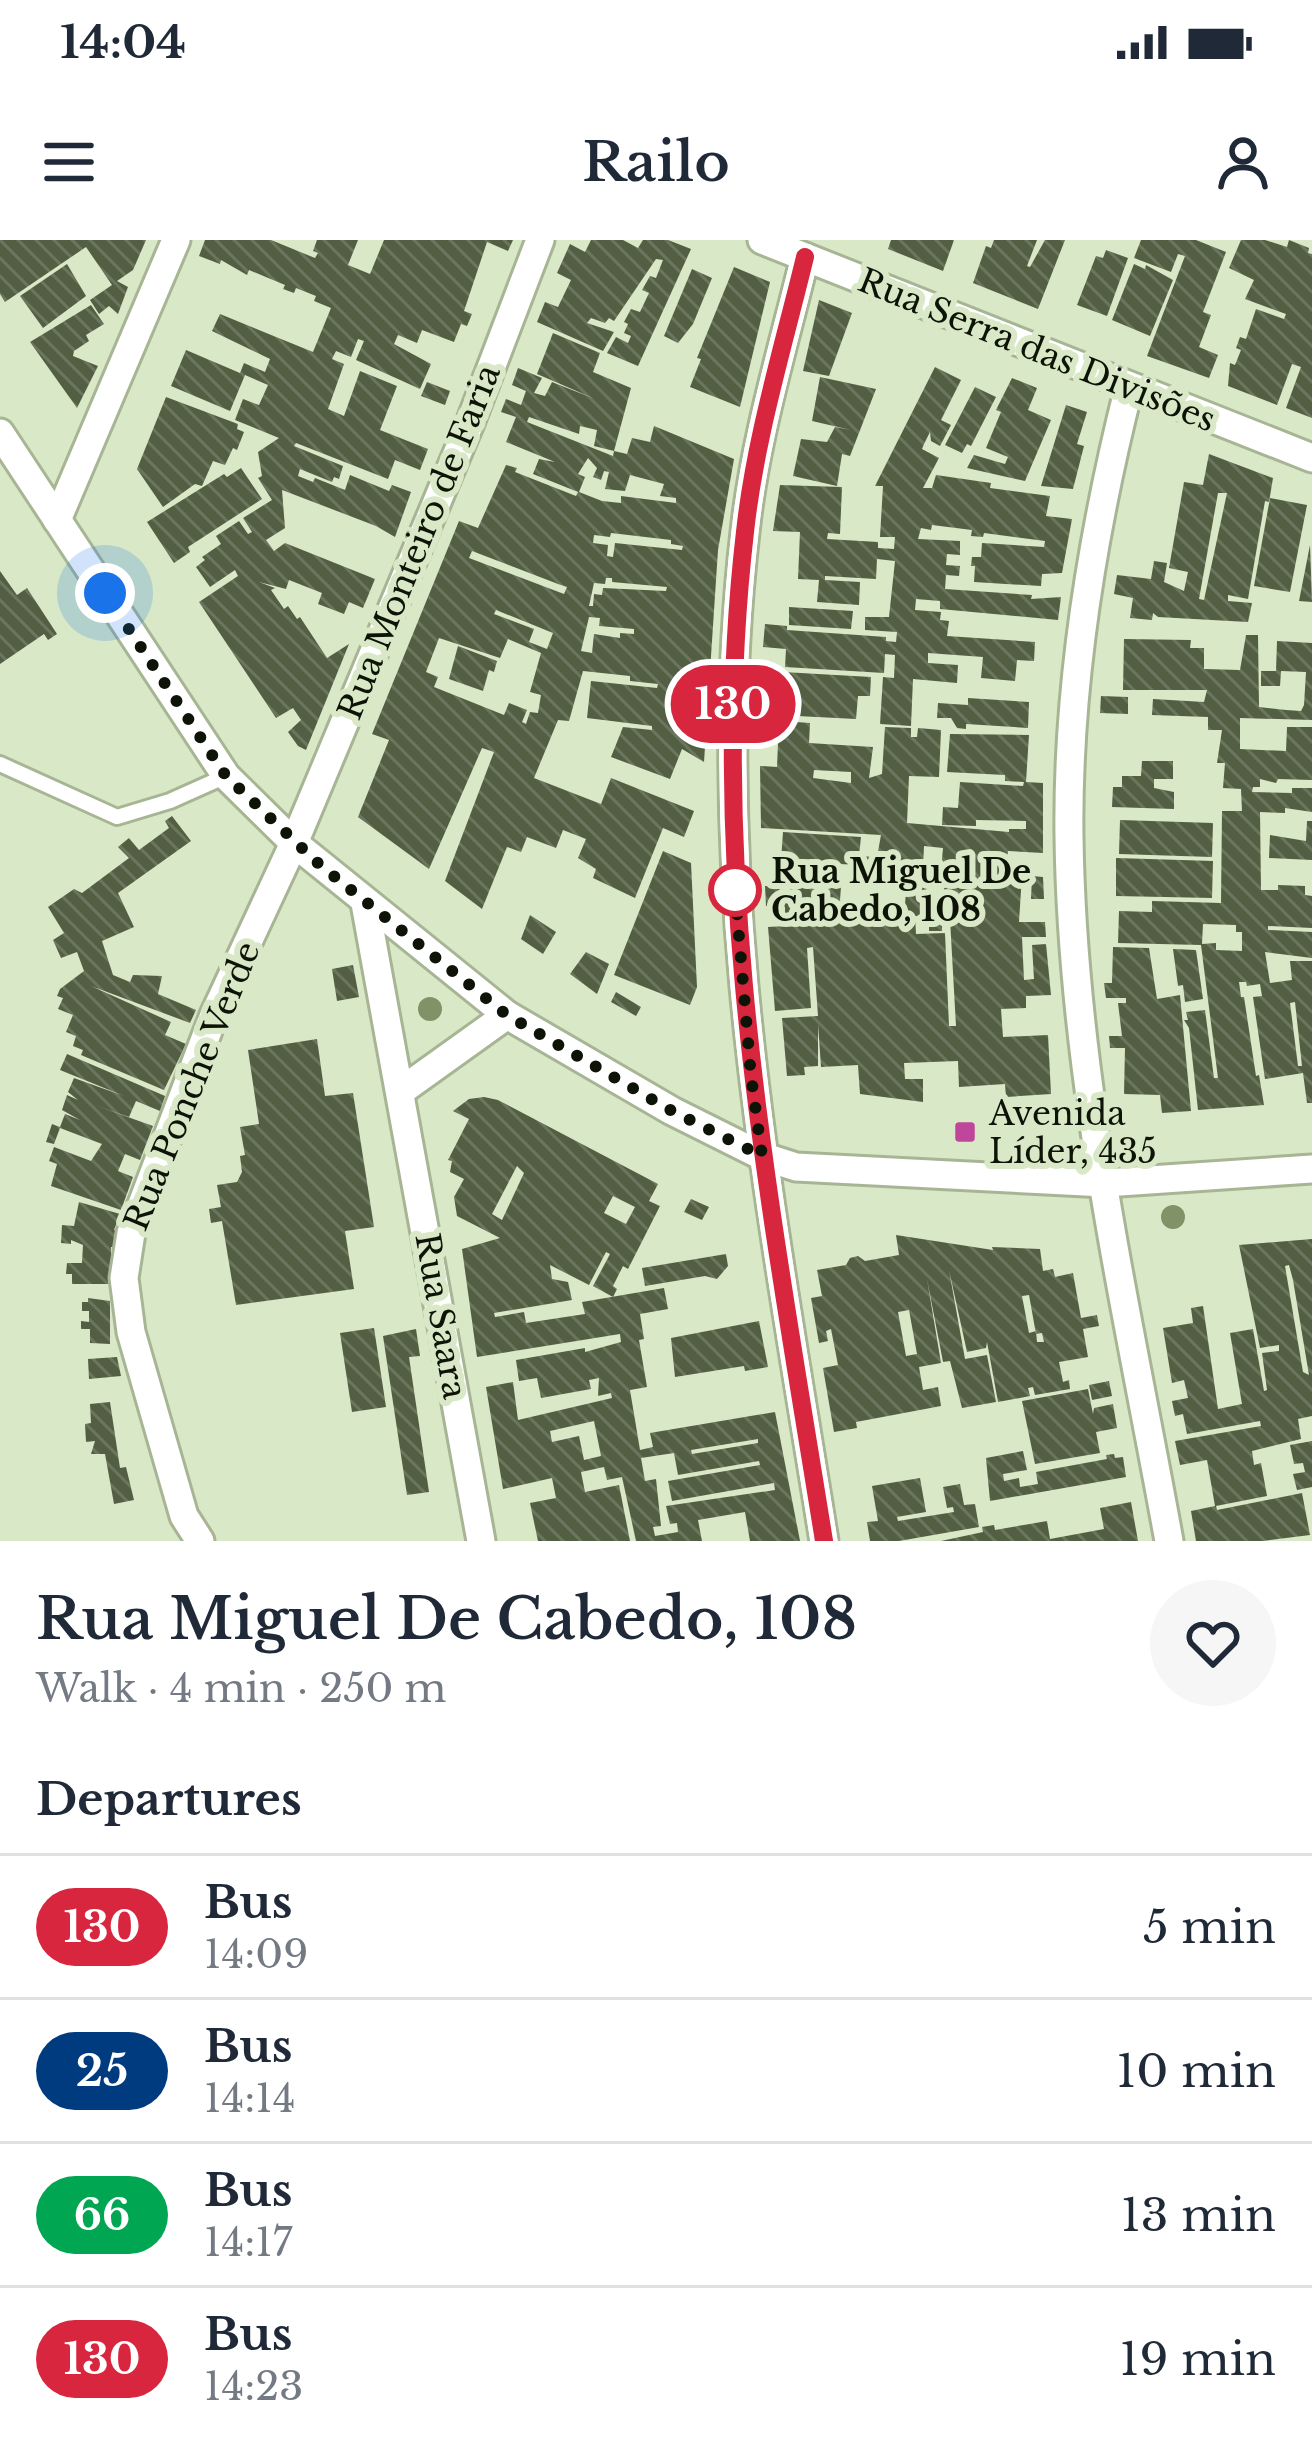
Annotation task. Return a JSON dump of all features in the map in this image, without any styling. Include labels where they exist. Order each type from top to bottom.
[{"type":"street","points":[[57,520],[176,240]]},
{"type":"street","name":"Rua Monteiro de Faria","points":[[295,843],[470,423],[540,240]]},
{"type":"street","name":"Rua Serra das Divisões","points":[[762,240],[1312,458]]},
{"type":"street","points":[[805,257],[754,462],[744,534],[731,824],[751,1076],[824,1541]]},
{"type":"street","points":[[1129,387],[1088,582],[1071,726],[1072,928],[1086,1068],[1168,1541]]},
{"type":"street","points":[[0,433],[226,776],[364,903],[507,1015],[672,1111],[762,1156],[796,1167],[1105,1183],[1312,1169]]},
{"type":"street","name":"Rua Ponche Verde","points":[[200,1541],[184,1516],[131,1332],[124,1278],[131,1233],[214,1015],[295,843]]},
{"type":"street","name":"Rua Saara","points":[[364,903],[481,1541]]},
{"type":"street","points":[[400,1091],[507,1015]]},
{"type":"lane","points":[[0,764],[117,817],[170,801],[226,776]]},
{"type":"building","points":[[0,240],[146,240],[133,270],[117,281],[128,287],[118,314],[109,306],[99,314],[90,300],[112,285],[86,247],[5,302],[0,294]]},
{"type":"building","points":[[205,240],[271,240],[315,258],[317,240],[358,240],[348,265],[370,274],[384,240],[513,240],[508,251],[487,242],[464,311],[472,314],[467,326],[461,324],[454,342],[422,330],[417,343],[398,335],[394,344],[431,364],[420,389],[356,360],[364,341],[358,339],[351,357],[336,351],[332,359],[344,364],[328,409],[344,416],[360,371],[397,386],[380,430],[428,449],[420,470],[395,460],[388,479],[294,446],[343,466],[339,479],[334,477],[332,482],[300,469],[298,476],[313,482],[315,478],[345,490],[350,475],[389,491],[392,485],[411,492],[395,537],[282,490],[285,528],[266,540],[274,551],[285,543],[375,579],[363,608],[349,602],[344,614],[318,604],[322,593],[289,580],[286,589],[259,582],[275,588],[271,590],[284,609],[288,606],[300,617],[327,658],[349,644],[306,750],[288,732],[301,720],[293,708],[276,718],[199,602],[238,576],[235,570],[210,587],[196,567],[221,544],[216,536],[239,521],[248,534],[252,532],[243,518],[272,500],[258,478],[262,476],[258,452],[279,438],[235,420],[243,399],[259,405],[268,385],[245,375],[230,411],[171,386],[186,350],[240,373],[244,363],[265,372],[270,359],[212,331],[220,314],[313,352],[331,308],[296,288],[294,293],[249,270],[247,275],[221,260],[220,264],[199,256]]},
{"type":"building","points":[[591,240],[623,240],[638,248],[643,240],[668,240],[691,249],[638,366],[607,353],[616,337],[628,343],[631,336],[624,333],[628,324],[624,322],[631,309],[640,312],[649,293],[642,290],[650,276],[656,278],[663,260],[656,259],[614,321],[591,318],[587,323],[614,332],[603,351],[537,322],[545,302],[558,307],[571,280],[557,273],[570,244],[585,252]]},
{"type":"building","points":[[891,240],[954,240],[943,271],[888,249]]},
{"type":"building","points":[[994,240],[1037,240],[1030,267],[1045,240],[1065,240],[1038,309],[973,283],[986,246],[991,248]]},
{"type":"building","points":[[1141,240],[1196,240],[1226,252],[1203,312],[1211,315],[1199,347],[1218,355],[1209,378],[1147,356],[1185,256],[1178,254],[1171,272],[1134,258]]},
{"type":"building","points":[[1241,240],[1265,240],[1287,247],[1289,240],[1312,254],[1312,418],[1286,408],[1301,367],[1292,364],[1277,405],[1228,386],[1230,363],[1235,365],[1240,337],[1246,339],[1256,309],[1284,319],[1286,314],[1245,299],[1254,280],[1229,268]]},
{"type":"building","points":[[1106,250],[1128,258],[1107,316],[1077,305],[1096,256],[1103,258]]},
{"type":"building","points":[[67,264],[86,296],[43,328],[20,296]]},
{"type":"building","points":[[1134,264],[1145,269],[1146,265],[1173,280],[1150,336],[1112,320]]},
{"type":"building","points":[[734,267],[770,282],[740,407],[690,387]]},
{"type":"building","points":[[692,269],[712,278],[693,324],[678,343],[664,336]]},
{"type":"building","points":[[819,300],[852,313],[829,376],[803,371]]},
{"type":"building","points":[[91,305],[104,324],[86,335],[89,341],[74,351],[73,356],[98,366],[77,408],[30,342]]},
{"type":"building","points":[[553,333],[600,353],[593,372],[631,388],[614,451],[627,454],[632,438],[650,442],[654,426],[734,459],[718,550],[704,762],[682,749],[670,779],[611,757],[623,727],[652,730],[652,726],[587,718],[591,681],[657,688],[658,684],[583,671],[569,721],[558,720],[534,778],[601,804],[611,778],[694,811],[684,837],[663,828],[635,898],[593,878],[596,869],[578,858],[586,839],[563,830],[556,848],[527,837],[521,852],[507,847],[482,909],[445,881],[494,752],[482,748],[429,869],[358,817],[389,740],[372,734],[459,521],[478,528],[506,465],[576,496],[578,492],[533,474],[539,459],[555,462],[506,442],[516,417],[501,412],[506,399],[521,405],[526,391],[512,385],[518,368],[542,378],[534,393],[545,396],[552,382],[595,399],[537,374]],"holes":[[[529,417],[579,434],[580,426],[597,430],[594,446],[614,451],[613,456],[527,422]],[[588,458],[597,468],[593,477],[601,480],[604,471],[609,472],[605,489],[625,491],[630,475],[664,484],[660,496],[676,498],[676,503],[621,496],[621,503],[602,501],[579,492],[585,477],[578,474]],[[594,535],[671,540],[683,546],[682,550],[615,543],[613,557],[607,556],[608,545],[593,543]],[[472,551],[567,587],[564,594],[469,558]],[[606,578],[612,578],[612,582],[667,587],[666,591],[603,588],[589,606],[594,583],[605,584]],[[496,610],[553,633],[547,649],[529,642],[534,629],[494,614]],[[589,617],[600,618],[599,626],[634,629],[634,634],[620,633],[620,638],[594,634],[592,653],[581,651]],[[439,638],[500,658],[508,639],[541,653],[530,692],[541,695],[538,713],[530,712],[526,724],[522,722],[527,710],[509,703],[504,715],[434,687],[438,677],[426,672]]]},
{"type":"building","points":[[935,367],[961,380],[941,420],[951,425],[940,446],[931,441],[930,432],[922,449],[939,458],[923,488],[932,488],[936,475],[991,483],[990,488],[1050,496],[1046,516],[1072,519],[1062,573],[1042,574],[1041,586],[974,582],[975,566],[971,566],[972,557],[981,557],[982,543],[1044,547],[1045,541],[984,533],[983,537],[971,536],[972,530],[932,525],[931,530],[921,528],[918,539],[960,541],[960,555],[947,554],[946,565],[960,566],[959,576],[946,575],[945,589],[1032,595],[1031,599],[1061,597],[1058,620],[940,609],[940,601],[916,599],[915,610],[941,612],[940,620],[949,621],[947,636],[1035,642],[1034,661],[1017,660],[1015,681],[981,678],[983,657],[928,653],[928,663],[958,665],[957,683],[913,679],[911,726],[880,724],[883,677],[894,678],[895,655],[885,654],[884,673],[785,667],[786,649],[763,647],[765,624],[896,642],[897,632],[865,630],[865,617],[889,617],[895,561],[877,559],[876,579],[825,576],[825,580],[860,582],[859,605],[817,602],[819,580],[798,579],[800,532],[773,531],[780,485],[842,487],[840,534],[828,533],[827,539],[878,542],[878,548],[894,549],[895,537],[880,537],[883,486],[875,486]]},
{"type":"building","points":[[820,377],[876,389],[850,456],[842,454],[837,486],[793,476],[801,439],[827,442],[835,427],[851,430],[812,421]]},
{"type":"building","points":[[1012,378],[1037,388],[1028,410],[1051,420],[1025,481],[967,468],[974,455],[1005,464],[1008,457],[986,448],[1001,412],[996,410]]},
{"type":"building","points":[[427,382],[450,391],[445,405],[421,396]]},
{"type":"building","points":[[975,387],[996,397],[971,446],[967,444],[962,453],[945,445]]},
{"type":"building","points":[[166,397],[238,424],[237,429],[244,432],[225,465],[213,461],[202,486],[195,484],[163,507],[137,469]]},
{"type":"building","points":[[1066,405],[1087,412],[1077,444],[1084,446],[1073,489],[1041,486]]},
{"type":"building","points":[[1209,454],[1273,478],[1248,599],[1228,595],[1228,601],[1252,603],[1248,622],[1153,613],[1152,620],[1130,618],[1133,598],[1114,594],[1117,575],[1151,579],[1154,561],[1167,563],[1164,582],[1184,591],[1188,572],[1169,568],[1184,482],[1203,485]],"holes":[[[1218,493],[1227,493],[1204,600],[1199,599]]]},
{"type":"building","points":[[241,468],[262,499],[188,547],[190,552],[174,563],[147,522]]},
{"type":"building","points":[[1270,498],[1307,505],[1290,592],[1254,586]]},
{"type":"building","points":[[1310,545],[1312,602],[1299,601]]},
{"type":"building","points":[[0,571],[17,595],[27,588],[57,634],[48,640],[44,634],[0,664]]},
{"type":"building","points":[[789,607],[853,611],[851,629],[789,625]]},
{"type":"building","points":[[1246,635],[1258,635],[1259,707],[1301,711],[1306,672],[1281,671],[1280,686],[1261,686],[1261,671],[1276,671],[1277,641],[1312,643],[1312,720],[1240,718],[1240,749],[1286,751],[1287,727],[1312,727],[1312,780],[1278,779],[1276,783],[1260,779],[1260,787],[1253,787],[1252,792],[1292,793],[1292,788],[1312,788],[1312,812],[1285,808],[1285,813],[1260,812],[1261,890],[1305,886],[1305,895],[1312,896],[1312,928],[1268,926],[1268,930],[1312,932],[1312,958],[1265,952],[1270,983],[1292,980],[1290,961],[1312,961],[1312,1103],[1307,1103],[1303,1073],[1265,1079],[1253,997],[1262,996],[1260,984],[1239,982],[1264,1105],[1198,1110],[1186,1012],[1205,1010],[1214,1078],[1218,1078],[1201,945],[1118,943],[1119,911],[1152,912],[1152,901],[1221,903],[1222,811],[1242,811],[1241,789],[1223,788],[1225,763],[1217,763],[1222,730],[1208,730],[1208,717],[1152,715],[1153,699],[1204,702],[1207,690],[1123,690],[1124,639],[1191,640],[1190,648],[1204,648],[1204,669],[1240,670]],"holes":[[[1203,924],[1236,925],[1236,932],[1242,932],[1242,951],[1202,944]],[[1295,1002],[1302,1066],[1298,1066],[1290,1003]]]},
{"type":"building","points":[[458,646],[497,661],[483,691],[449,679]]},
{"type":"building","points":[[783,672],[871,677],[870,696],[858,696],[856,719],[797,716],[796,722],[810,723],[809,743],[873,747],[869,778],[882,774],[885,727],[911,728],[911,737],[917,737],[918,728],[941,730],[939,777],[909,776],[907,823],[1009,832],[1026,829],[1026,821],[942,825],[943,807],[958,808],[960,782],[1023,786],[1024,782],[1005,781],[1005,775],[947,772],[950,734],[1029,735],[1026,782],[1043,783],[1043,853],[1008,851],[1006,874],[1022,875],[1019,922],[1045,922],[1046,937],[1022,937],[1024,980],[1034,979],[1032,945],[1046,944],[1051,995],[1026,996],[1026,1008],[1001,1009],[1003,1037],[1048,1035],[1051,1094],[1006,1097],[1005,1084],[959,1087],[958,1061],[904,1063],[905,1079],[923,1079],[923,1102],[860,1094],[858,1065],[821,1067],[818,1024],[818,1066],[804,1067],[805,1075],[787,1076],[782,1018],[818,1016],[813,947],[807,948],[811,1008],[775,1011],[768,927],[785,926],[785,907],[766,906],[765,886],[790,893],[792,869],[799,870],[800,862],[781,860],[783,832],[861,837],[859,856],[877,857],[881,835],[761,828],[760,766],[777,767],[779,721],[788,722],[790,690],[782,690]],"holes":[[[814,770],[851,772],[851,783],[813,778]],[[924,846],[943,848],[941,870],[923,869]],[[823,863],[908,868],[904,916],[872,913],[872,902],[855,901],[854,912],[849,912],[850,901],[840,900],[842,873],[823,872]],[[928,877],[945,879],[942,912],[925,911]],[[915,916],[929,917],[929,931],[942,931],[942,918],[950,919],[956,1026],[949,1026],[945,933],[916,934]]]},
{"type":"building","points":[[1101,696],[1128,697],[1128,714],[1100,713]]},
{"type":"building","points":[[968,698],[1029,702],[1028,728],[966,724],[966,729],[957,728],[951,718],[937,718],[938,703],[968,705]]},
{"type":"building","points":[[1142,761],[1173,761],[1173,779],[1154,779],[1154,788],[1174,792],[1174,809],[1112,807],[1113,787],[1122,787],[1122,776],[1141,776]]},
{"type":"building","points":[[172,816],[191,841],[118,893],[134,927],[102,941],[113,975],[130,982],[133,975],[162,976],[158,994],[196,1010],[190,1023],[91,986],[171,1022],[165,1035],[186,1044],[164,1090],[81,1055],[83,1050],[73,1046],[76,1036],[66,1032],[73,1015],[58,1009],[63,998],[57,996],[84,971],[77,952],[61,958],[53,940],[64,933],[48,907],[74,889],[82,893],[129,858],[118,847],[129,838],[139,850],[169,828],[165,821]]},
{"type":"building","points":[[1120,820],[1213,823],[1212,857],[1119,854]]},
{"type":"building","points":[[1307,821],[1312,821],[1312,860],[1269,858],[1270,835],[1306,841]]},
{"type":"building","points":[[663,851],[691,863],[697,987],[690,1005],[614,975]]},
{"type":"building","points":[[1116,858],[1213,861],[1212,898],[1116,896]]},
{"type":"building","points":[[1032,876],[1043,877],[1044,899],[1031,899]]},
{"type":"building","points":[[530,915],[556,932],[543,954],[521,939]]},
{"type":"building","points":[[1113,947],[1149,948],[1157,999],[1180,995],[1191,1111],[1162,1113],[1160,1095],[1124,1094],[1125,1048],[1110,1048],[1109,1036],[1122,1036],[1118,1003],[1126,1003],[1126,998],[1106,998],[1104,983],[1112,983]]},
{"type":"building","points":[[1173,949],[1196,950],[1203,999],[1185,1002]]},
{"type":"building","points":[[586,952],[609,964],[597,994],[570,974]]},
{"type":"building","points":[[353,965],[359,997],[337,1001],[332,969]]},
{"type":"building","points":[[616,992],[641,1007],[636,1016],[611,1002]]},
{"type":"building","points":[[317,1039],[325,1096],[353,1093],[374,1227],[345,1231],[354,1289],[236,1305],[222,1221],[211,1223],[209,1209],[221,1207],[217,1185],[237,1182],[242,1172],[240,1156],[245,1155],[240,1127],[259,1124],[248,1050]]},
{"type":"building","points":[[67,1054],[165,1096],[160,1111],[136,1101],[129,1117],[97,1106],[153,1126],[140,1160],[125,1154],[118,1171],[133,1177],[121,1210],[51,1186],[57,1164],[49,1161],[54,1147],[91,1161],[102,1144],[60,1128],[54,1144],[46,1142],[52,1124],[60,1127],[65,1114],[80,1120],[62,1110],[67,1095],[78,1100],[68,1092],[74,1078],[124,1096],[60,1070]]},
{"type":"building","points":[[469,1099],[498,1100],[658,1184],[649,1201],[660,1206],[628,1269],[623,1266],[613,1286],[617,1289],[613,1297],[664,1288],[668,1309],[640,1314],[647,1387],[630,1390],[640,1450],[653,1447],[650,1433],[775,1412],[800,1541],[750,1541],[745,1512],[698,1520],[702,1541],[636,1541],[622,1477],[607,1480],[604,1467],[581,1472],[585,1492],[619,1485],[630,1541],[538,1541],[530,1503],[556,1498],[552,1478],[503,1489],[486,1387],[513,1382],[518,1420],[612,1398],[611,1393],[598,1396],[599,1378],[589,1380],[591,1389],[541,1398],[537,1378],[519,1381],[516,1360],[585,1348],[585,1352],[621,1342],[620,1334],[477,1357],[462,1249],[500,1238],[457,1216],[454,1197],[464,1179],[450,1172],[452,1161],[448,1160],[469,1119],[453,1111]],"holes":[[[517,1166],[524,1173],[502,1220],[492,1214]],[[613,1196],[635,1207],[626,1224],[604,1213]],[[606,1252],[610,1254],[593,1286],[613,1297],[582,1302],[585,1314],[526,1323],[524,1312],[495,1317],[494,1313],[572,1300],[568,1282],[552,1279],[550,1265],[589,1285]],[[594,1421],[601,1456],[584,1460],[579,1436],[552,1442],[550,1431]],[[758,1439],[758,1443],[692,1454],[691,1450]],[[674,1453],[678,1475],[759,1461],[760,1465],[668,1481],[672,1501],[774,1483],[775,1490],[666,1506],[670,1524],[677,1523],[678,1532],[655,1536],[653,1527],[661,1526],[656,1479],[645,1481],[641,1458]]]},
{"type":"building","points":[[691,1199],[709,1207],[702,1220],[684,1212]]},
{"type":"building","points":[[79,1202],[120,1214],[114,1230],[118,1230],[116,1247],[111,1247],[111,1284],[72,1284],[72,1274],[66,1274],[67,1263],[82,1263],[83,1245],[71,1240],[71,1244],[61,1243],[62,1225],[74,1226]]},
{"type":"building","points":[[896,1235],[993,1250],[1040,1249],[1043,1271],[1053,1269],[1055,1277],[1073,1273],[1081,1318],[1097,1315],[1099,1326],[1083,1329],[1088,1357],[1059,1362],[1063,1382],[1069,1380],[1070,1389],[1035,1395],[1033,1387],[1028,1388],[1030,1396],[998,1402],[987,1342],[986,1348],[967,1352],[949,1270],[965,1359],[987,1355],[996,1402],[962,1408],[950,1361],[943,1362],[927,1279],[941,1363],[919,1367],[923,1390],[938,1387],[941,1406],[856,1422],[857,1428],[834,1432],[823,1368],[838,1365],[831,1329],[826,1331],[828,1341],[819,1343],[811,1298],[822,1296],[817,1270],[846,1265],[858,1256],[865,1261],[899,1255]],"holes":[[[1029,1295],[1035,1331],[1029,1333],[1022,1296]],[[909,1310],[917,1354],[906,1356],[898,1312]]]},
{"type":"building","points":[[1312,1239],[1312,1416],[1298,1419],[1301,1439],[1252,1451],[1254,1465],[1261,1463],[1267,1496],[1216,1506],[1217,1510],[1302,1493],[1310,1535],[1196,1541],[1191,1511],[1215,1506],[1207,1460],[1180,1465],[1175,1441],[1261,1426],[1260,1421],[1187,1434],[1183,1414],[1175,1416],[1172,1401],[1188,1398],[1184,1380],[1172,1383],[1163,1328],[1193,1323],[1191,1308],[1203,1306],[1218,1409],[1242,1404],[1230,1333],[1253,1329],[1267,1390],[1262,1353],[1279,1351],[1279,1345],[1260,1348],[1239,1245]],"holes":[[[1289,1265],[1309,1375],[1303,1372],[1285,1266]]]},
{"type":"building","points":[[726,1254],[728,1266],[717,1279],[705,1276],[645,1286],[642,1268]]},
{"type":"building","points":[[88,1298],[110,1301],[110,1344],[90,1343],[90,1329],[81,1329],[81,1321],[89,1322],[89,1311],[82,1311],[82,1302]]},
{"type":"building","points":[[759,1321],[768,1367],[675,1377],[671,1338]]},
{"type":"building","points":[[374,1328],[386,1407],[352,1412],[340,1333]]},
{"type":"building","points":[[416,1329],[420,1356],[409,1357],[429,1492],[407,1495],[383,1336]]},
{"type":"building","points":[[117,1357],[121,1376],[89,1379],[88,1359]]},
{"type":"building","points":[[1109,1381],[1112,1396],[1092,1400],[1089,1385]]},
{"type":"building","points":[[1088,1389],[1093,1414],[1094,1408],[1113,1404],[1117,1428],[1096,1432],[1100,1453],[1035,1464],[1022,1401]]},
{"type":"building","points":[[110,1402],[120,1468],[126,1467],[134,1500],[114,1504],[105,1454],[91,1454],[95,1441],[86,1442],[85,1424],[91,1423],[90,1404]]},
{"type":"building","points":[[1312,1441],[1312,1487],[1297,1490],[1293,1474],[1305,1472],[1303,1463],[1294,1464],[1290,1445]]},
{"type":"building","points":[[1023,1451],[1027,1470],[1003,1474],[1004,1481],[1019,1478],[1020,1487],[1038,1484],[1036,1472],[1114,1454],[1123,1457],[1126,1477],[990,1501],[986,1458]]},
{"type":"building","points":[[920,1478],[926,1512],[897,1517],[898,1521],[954,1512],[953,1507],[947,1508],[943,1487],[960,1484],[964,1505],[975,1504],[979,1527],[899,1541],[870,1541],[867,1522],[878,1521],[872,1486]]},
{"type":"building","points":[[1131,1502],[1138,1541],[941,1541],[983,1532],[982,1527],[994,1525],[995,1530],[1047,1521],[1050,1539],[1104,1529],[1100,1508]]},
{"type":"bus line","name":"130","points":[[805,257],[754,462],[744,534],[730,768],[751,1076],[824,1541]]},
{"type":"place","name":"Rua Miguel De Cabedo, 108","points":[[735,890]]},
{"type":"place","name":"Avenida Líder, 435","points":[[965,1132]]},
{"type":"route","points":[[105,593],[226,776],[364,903],[507,1015],[552,1044],[762,1156],[735,890]]}]
